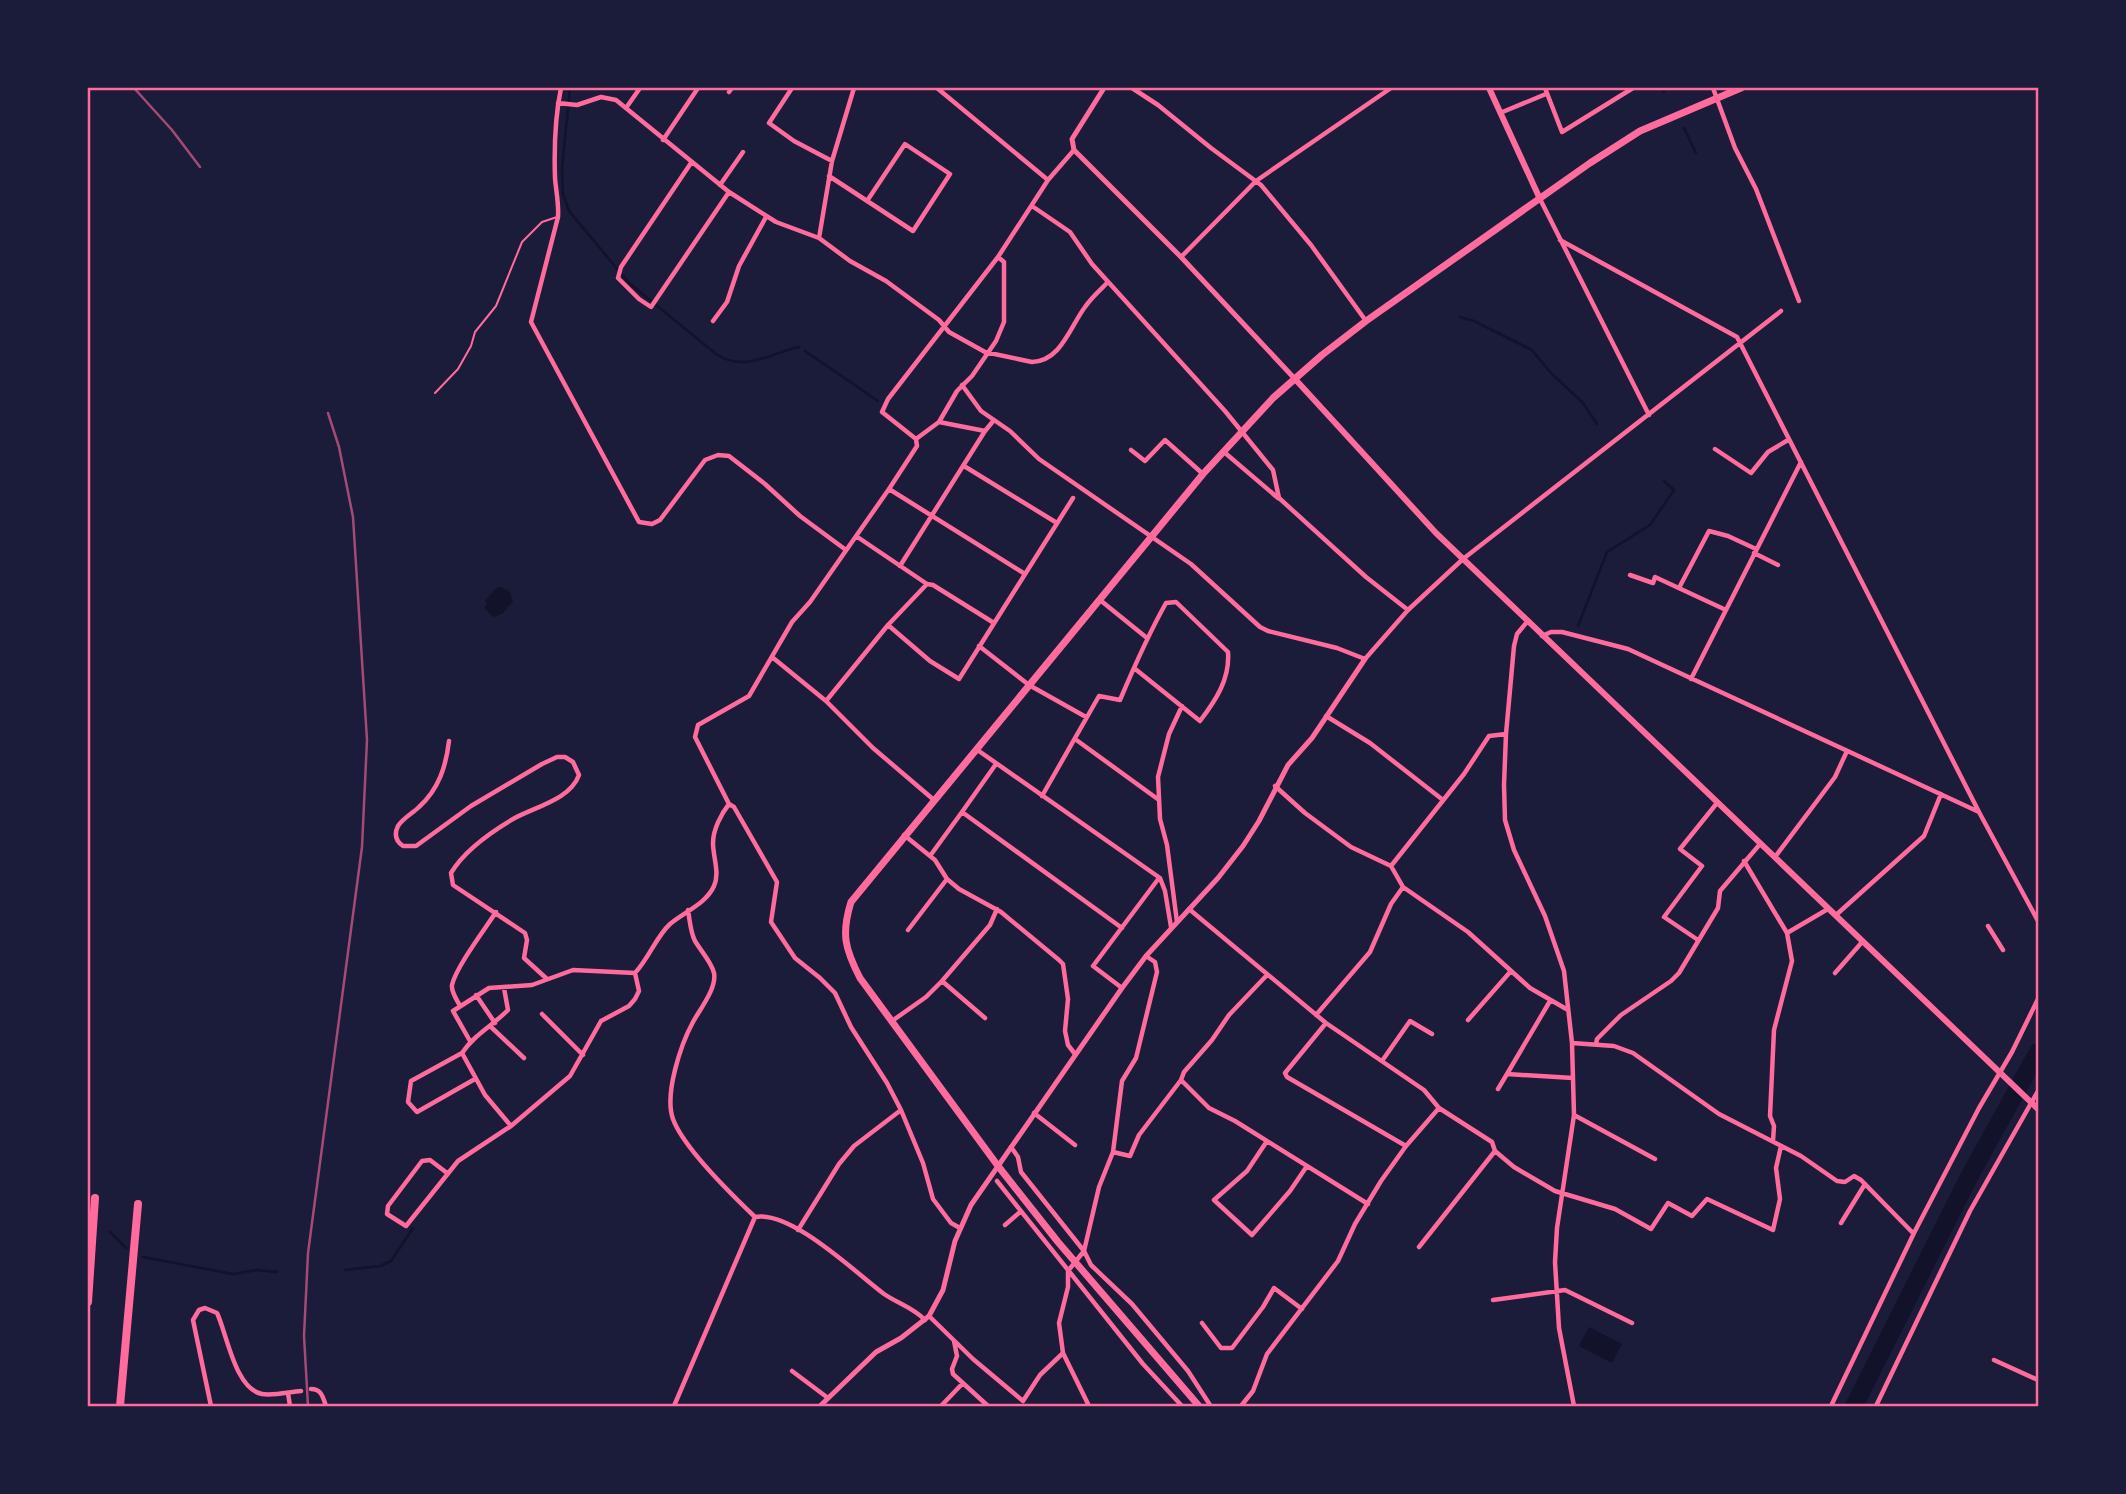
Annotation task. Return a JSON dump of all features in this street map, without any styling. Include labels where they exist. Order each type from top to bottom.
[{"type":"highway","points":[[1199,1406],[998,1166],[860,978],[848,955],[844,937],[851,901],[1203,474],[1241,430],[1295,379],[1366,321],[1640,131],[1741,88]]},
{"type":"highway","points":[[88,1301],[95,1198]]},
{"type":"highway","points":[[120,1406],[138,1204]]},
{"type":"main road","points":[[1489,88],[1540,199]]},
{"type":"main road","points":[[1295,379],[1436,533],[2039,1109]]},
{"type":"street","points":[[561,88],[555,178],[558,217],[530,321],[639,522],[652,524],[660,520],[705,460],[718,455],[729,456],[846,551]]},
{"type":"street","points":[[626,108],[640,88]]},
{"type":"street","points":[[663,140],[698,88]]},
{"type":"street","points":[[792,88],[769,123],[794,141],[831,161]]},
{"type":"street","points":[[819,239],[831,161],[854,88]]},
{"type":"street","points":[[937,88],[1048,180]]},
{"type":"street","points":[[1104,88],[1072,139],[1074,150],[1181,257],[1295,379]]},
{"type":"street","points":[[1132,88],[1256,181],[1311,245],[1366,321]]},
{"type":"street","points":[[1181,257],[1256,181],[1391,88]]},
{"type":"street","points":[[1545,88],[1562,132],[1633,88]]},
{"type":"street","points":[[1713,88],[1799,301]]},
{"type":"street","points":[[1500,113],[1546,94]]},
{"type":"street","points":[[561,103],[577,105],[609,97],[691,163],[766,217],[819,239],[897,289],[939,320],[949,332],[985,352],[1032,362],[1052,357],[1085,307],[1108,282]]},
{"type":"street","points":[[829,176],[867,201],[913,231],[950,174],[905,144],[867,201]]},
{"type":"street","points":[[960,1228],[951,1223],[933,1199],[923,1163],[901,1110],[851,1027],[835,993],[795,958],[771,922],[777,882],[734,807],[729,804],[695,737],[695,732],[698,725],[748,696],[792,622],[810,602],[889,489],[917,446],[916,439],[882,412],[883,408],[998,257],[1048,180],[1074,150]]},
{"type":"street","points":[[720,185],[743,152]]},
{"type":"street","points":[[691,163],[621,267],[618,276],[639,299],[652,307],[729,191]]},
{"type":"street","points":[[1540,199],[1649,415]]},
{"type":"street","points":[[1032,206],[1070,232],[1081,250],[1108,282],[1241,430],[1273,470],[1279,498]]},
{"type":"street","points":[[713,321],[727,302],[738,266],[766,217]]},
{"type":"street","points":[[1560,240],[1737,337],[1979,812],[2039,921]]},
{"type":"street","points":[[916,439],[939,422],[962,385],[990,352],[1004,322],[1004,262],[998,257]]},
{"type":"street","points":[[820,1406],[876,1352],[901,1338],[927,1318],[943,1290],[960,1228],[971,1205],[1146,956],[1218,878],[1242,846],[1259,821],[1288,765],[1312,738],[1364,659],[1408,610],[1463,559],[1782,311]]},
{"type":"street","points":[[962,385],[981,411],[1010,430],[1039,459],[1191,564],[1260,627],[1337,648],[1364,659]]},
{"type":"street","points":[[900,566],[985,431],[994,421]]},
{"type":"street","points":[[939,422],[985,431]]},
{"type":"street","points":[[1131,450],[1145,461],[1165,440],[1203,474]]},
{"type":"street","points":[[1715,449],[1751,473],[1768,452],[1788,440]]},
{"type":"street","points":[[1223,451],[1366,577],[1408,610]]},
{"type":"street","points":[[1691,679],[1801,463]]},
{"type":"street","points":[[964,466],[1057,523]]},
{"type":"street","points":[[889,489],[1026,574]]},
{"type":"street","points":[[888,625],[930,661],[959,679],[1073,498]]},
{"type":"street","points":[[1679,588],[1709,531],[1728,536],[1778,565]]},
{"type":"street","points":[[856,536],[926,584],[933,585],[994,623]]},
{"type":"street","points":[[1630,575],[1653,583],[1655,577],[1726,610]]},
{"type":"street","points":[[826,701],[888,625],[926,584]]},
{"type":"street","points":[[1099,600],[1147,638]]},
{"type":"street","points":[[1042,796],[1099,696],[1121,700],[1134,668],[1147,638],[1166,603],[1176,602],[1228,652],[1228,663],[1218,697],[1200,721],[1134,668]]},
{"type":"street","points":[[1527,622],[1514,642],[1506,734],[1505,820],[1514,850],[1555,943],[1564,971],[1572,1043],[1574,1115],[1556,1228],[1556,1292],[1559,1328],[1574,1406]]},
{"type":"street","points":[[1542,636],[1551,632],[1562,632],[1628,649],[1979,812]]},
{"type":"street","points":[[979,646],[1029,685],[1086,717]]},
{"type":"street","points":[[772,657],[826,701],[873,748],[933,800]]},
{"type":"street","points":[[1177,922],[1158,777],[1170,734],[1182,706]]},
{"type":"street","points":[[1326,716],[1370,743],[1443,800]]},
{"type":"street","points":[[1391,866],[1464,774],[1489,736],[1506,734]]},
{"type":"street","points":[[1074,739],[1159,800]]},
{"type":"street","points":[[449,741],[446,762],[436,787],[421,806],[396,829],[398,842],[403,846],[416,846],[471,806],[557,757],[565,757],[572,762],[579,775],[572,790],[513,819],[488,836],[453,869],[450,880],[453,885],[525,933],[527,940],[524,958],[547,979]]},
{"type":"street","points":[[975,749],[1160,878],[1171,927]]},
{"type":"street","points":[[1775,858],[1835,777],[1847,751]]},
{"type":"street","points":[[930,856],[996,764]]},
{"type":"street","points":[[1275,786],[1305,813],[1351,847],[1391,866],[1403,887],[1468,932],[1511,971],[1550,1001],[1568,1010]]},
{"type":"street","points":[[1836,915],[1924,836],[1941,794]]},
{"type":"street","points":[[1698,940],[1664,917],[1702,866],[1680,849],[1717,803]]},
{"type":"street","points":[[470,1041],[453,1011],[489,988],[532,985],[573,970],[635,973],[647,961],[667,926],[708,895],[715,885],[717,874],[713,841],[722,813],[729,804]]},
{"type":"street","points":[[962,812],[1122,928]]},
{"type":"street","points":[[904,835],[930,856],[947,879],[959,889],[997,909],[1063,964],[1068,999],[1065,1031],[1068,1045],[1075,1054]]},
{"type":"street","points":[[1596,1044],[1597,1039],[1621,1015],[1679,973],[1718,908],[1720,891],[1760,844]]},
{"type":"street","points":[[1744,861],[1787,933],[1792,961],[1774,1030],[1770,1116],[1774,1126],[1773,1141]]},
{"type":"street","points":[[1122,988],[1093,966],[1160,878]]},
{"type":"street","points":[[908,930],[947,879]]},
{"type":"street","points":[[1316,1015],[1370,952],[1391,904],[1403,887]]},
{"type":"street","points":[[891,1021],[926,998],[990,925],[997,909]]},
{"type":"street","points":[[1189,909],[1326,1023],[1424,1090],[1439,1108],[1492,1142],[1495,1151],[1514,1167],[1555,1191],[1615,1209],[1651,1229],[1668,1203],[1692,1216],[1707,1199],[1773,1230],[1780,1199],[1776,1168],[1781,1146]]},
{"type":"street","points":[[1787,933],[1828,909]]},
{"type":"street","points":[[688,910],[691,932],[714,973],[713,984],[685,1035],[676,1064],[671,1108],[673,1119],[727,1191],[755,1217]]},
{"type":"street","points":[[460,1006],[452,992],[452,985],[496,912]]},
{"type":"street","points":[[1988,926],[2003,950]]},
{"type":"street","points":[[1835,972],[1863,942]]},
{"type":"street","points":[[1089,1406],[1063,1353],[1059,1323],[1068,1287],[1068,1271],[1084,1251],[1099,1187],[1113,1152],[1122,1081],[1136,1058],[1157,972],[1155,962],[1146,956]]},
{"type":"street","points":[[1468,1020],[1511,971]]},
{"type":"street","points":[[447,1173],[430,1160],[422,1161],[388,1206],[387,1214],[406,1226],[458,1161],[511,1126],[570,1076],[601,1021],[629,1006],[635,999],[639,991],[635,973]]},
{"type":"street","points":[[1113,1152],[1130,1156],[1139,1135],[1181,1080],[1184,1072],[1212,1040],[1229,1015],[1266,975]]},
{"type":"street","points":[[942,981],[985,1018]]},
{"type":"street","points":[[475,1079],[417,1112],[408,1102],[411,1081],[462,1053],[470,1041],[508,1010],[504,988]]},
{"type":"street","points":[[476,995],[492,1025],[524,1058]]},
{"type":"street","points":[[1831,1406],[1913,1233],[2039,999]]},
{"type":"street","points":[[1498,1089],[1550,1001]]},
{"type":"street","points":[[542,1014],[583,1055]]},
{"type":"street","points":[[1382,1061],[1410,1021],[1432,1034]]},
{"type":"street","points":[[1326,1023],[1285,1073],[1287,1077],[1406,1146]]},
{"type":"street","points":[[1572,1043],[1614,1046],[1633,1054],[1719,1114],[1801,1156],[1837,1181],[1845,1182],[1854,1176],[1913,1233]]},
{"type":"street","points":[[462,1053],[485,1096],[511,1126]]},
{"type":"street","points":[[1507,1074],[1573,1078]]},
{"type":"street","points":[[1181,1080],[1209,1108],[1367,1204]]},
{"type":"street","points":[[1876,1406],[1970,1211],[2039,1091]]},
{"type":"street","points":[[1241,1406],[1254,1391],[1267,1354],[1338,1261],[1355,1223],[1406,1146],[1439,1108]]},
{"type":"street","points":[[798,1230],[853,1146],[901,1110]]},
{"type":"street","points":[[1034,1113],[1075,1145]]},
{"type":"street","points":[[1574,1115],[1655,1159]]},
{"type":"street","points":[[1267,1141],[1247,1171],[1214,1200],[1252,1235],[1290,1191],[1307,1166]]},
{"type":"street","points":[[1011,1147],[1018,1157],[1021,1172],[1084,1251],[1091,1265],[1132,1304],[1188,1371],[1210,1406]]},
{"type":"street","points":[[1419,1247],[1495,1151]]},
{"type":"street","points":[[997,1181],[1143,1364],[1182,1406]]},
{"type":"street","points":[[1841,1223],[1865,1184]]},
{"type":"street","points":[[1005,1225],[1020,1212]]},
{"type":"street","points":[[755,1217],[764,1215],[798,1230],[835,1254],[886,1296],[927,1318],[1023,1401],[1040,1375],[1063,1353]]},
{"type":"street","points":[[674,1406],[755,1217]]},
{"type":"street","points":[[1202,1323],[1222,1348],[1232,1348],[1275,1288],[1302,1309]]},
{"type":"street","points":[[1493,1300],[1565,1290],[1632,1323]]},
{"type":"street","points":[[211,1406],[193,1320],[199,1310],[205,1308],[217,1314],[236,1366],[249,1387],[260,1394],[301,1391]]},
{"type":"street","points":[[954,1340],[957,1356],[953,1374],[988,1406]]},
{"type":"street","points":[[1994,1360],[2039,1380]]},
{"type":"street","points":[[792,1371],[828,1398]]},
{"type":"street","points":[[941,1406],[962,1384]]},
{"type":"street","points":[[311,1389],[322,1393],[326,1406]]},
{"type":"street","points":[[288,1393],[290,1406]]},
{"type":"lane","points":[[435,393],[458,369],[471,346],[475,332],[496,306],[522,242],[542,222],[558,217]]},
{"type":"shaded area","points":[[501,587],[510,592],[513,601],[502,614],[493,617],[484,608],[487,603],[485,601],[496,588]]},
{"type":"shaded area","points":[[1589,1327],[1622,1344],[1612,1363],[1579,1346]]},
{"type":"waterway","points":[[570,88],[562,169],[563,194],[569,211],[629,283],[716,354],[727,359],[747,362],[799,347]]},
{"type":"waterway","points":[[1662,88],[1664,92]]},
{"type":"waterway","points":[[1684,128],[1696,153]]},
{"type":"waterway","points":[[1460,317],[1474,321],[1532,350],[1550,372],[1583,403],[1597,424]]},
{"type":"waterway","points":[[805,351],[878,401]]},
{"type":"waterway","points":[[1578,626],[1607,552],[1650,525],[1674,490],[1664,481]]},
{"type":"waterway","points":[[1854,1406],[1969,1177],[2038,1052]]},
{"type":"waterway","points":[[345,1270],[380,1266],[391,1261],[413,1228]]},
{"type":"waterway","points":[[110,1232],[126,1248]]},
{"type":"waterway","points":[[143,1257],[233,1274],[257,1270],[277,1272]]},
{"type":"railway","points":[[134,88],[172,130],[200,167]]},
{"type":"railway","points":[[308,1406],[304,1336],[308,1253],[362,847],[367,740],[353,517],[339,447],[328,413]]}]
